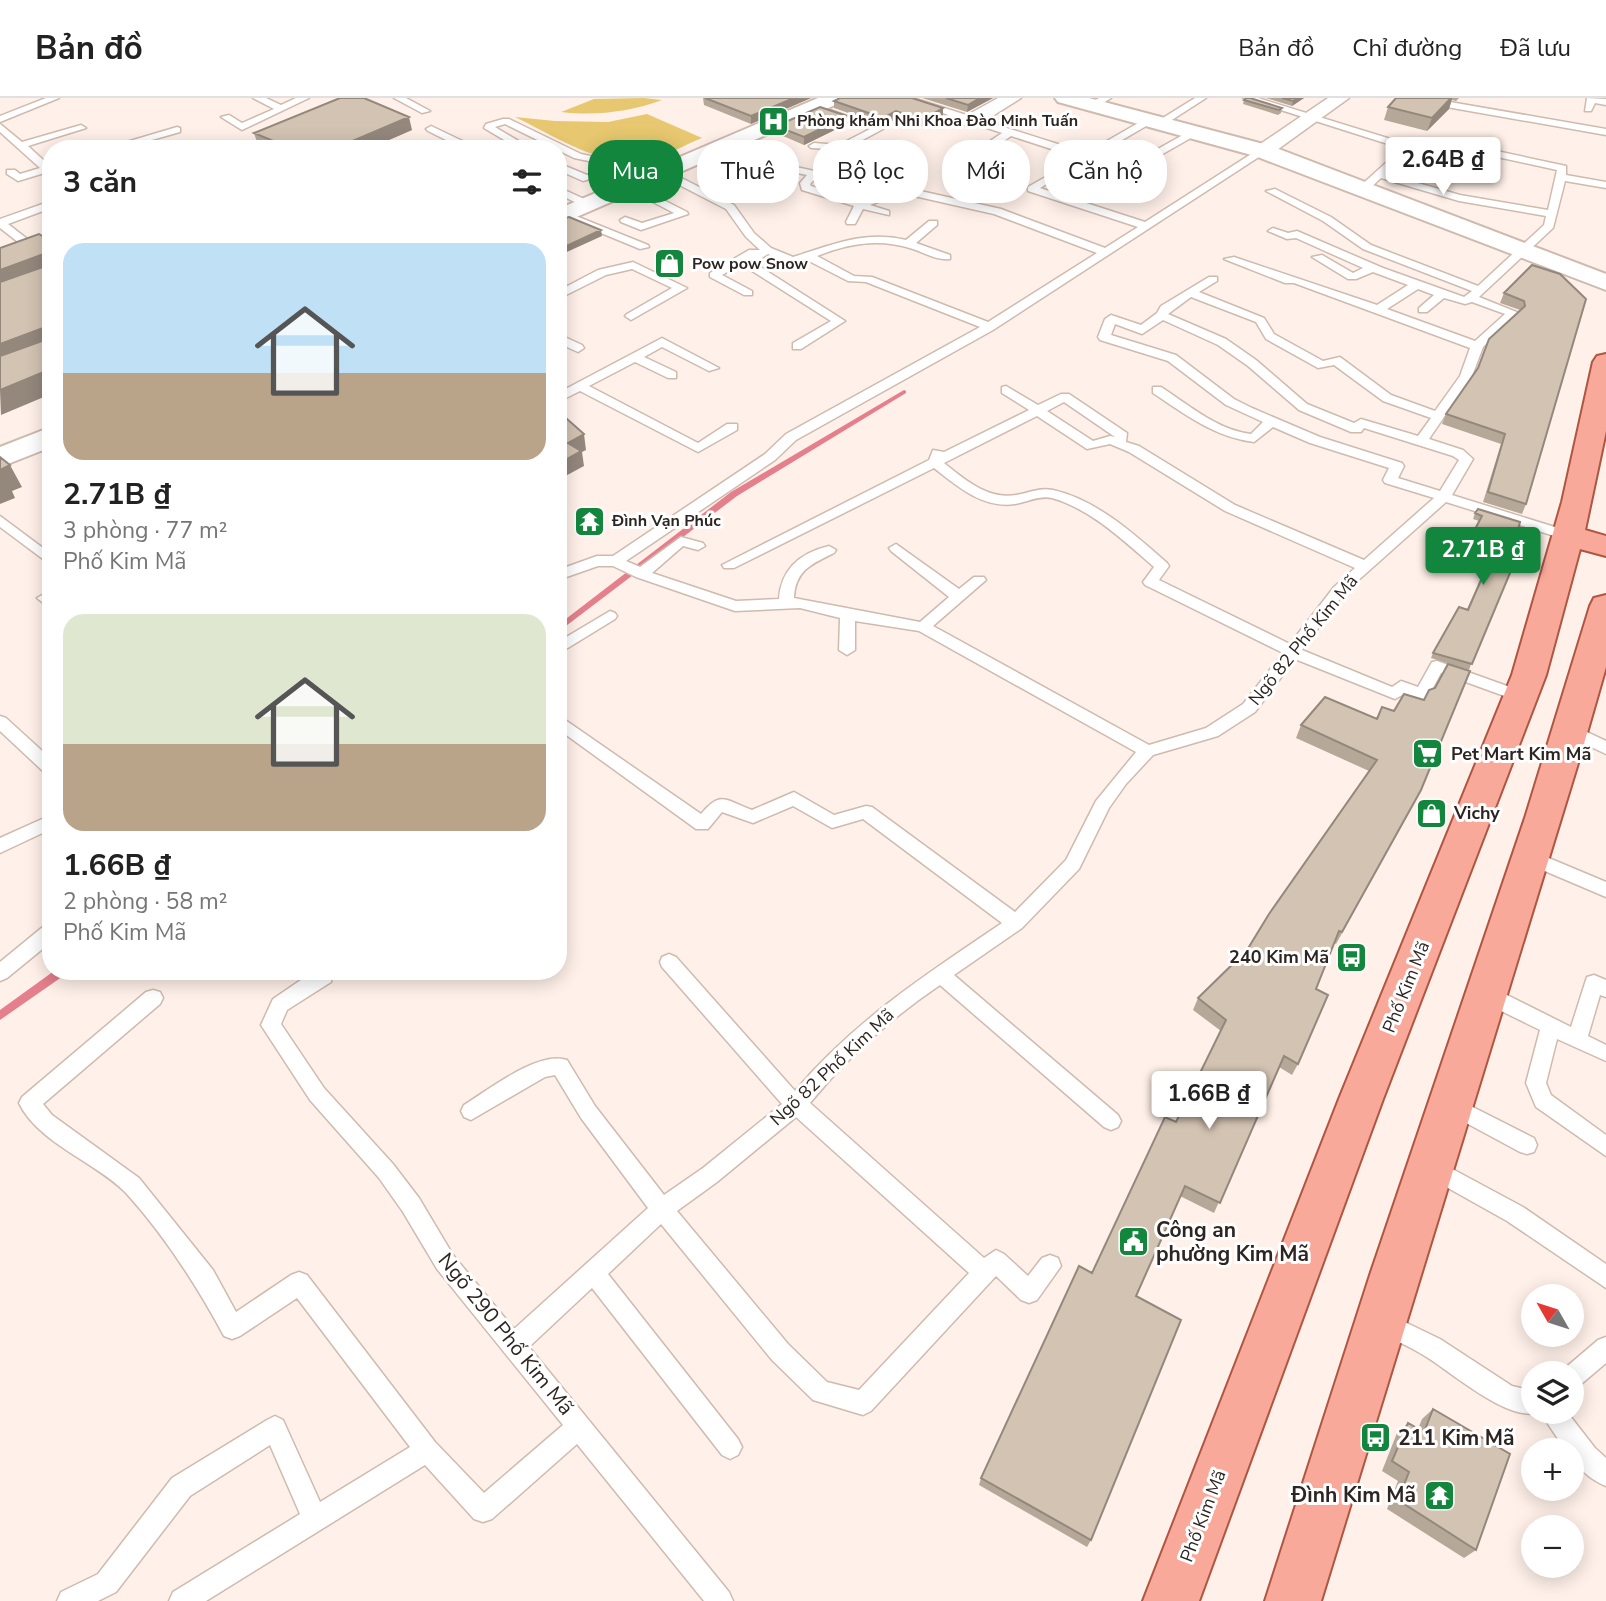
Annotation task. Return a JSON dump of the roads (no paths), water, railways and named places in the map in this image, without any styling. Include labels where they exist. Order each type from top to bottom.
[{"type":"main road","name":"Phố Kim Mã","points":[[1171,1601],[1361,1099],[1521,697],[1587,541],[1606,362]]},
{"type":"main road","points":[[1293,1601],[1430,1167],[1532,858],[1589,739],[1606,606]]},
{"type":"street","points":[[739,140],[835,98]]},
{"type":"street","points":[[971,121],[1012,98]]},
{"type":"street","points":[[1065,98],[1099,102],[1156,122],[1263,151],[1606,283]]},
{"type":"street","points":[[1263,151],[1340,98]]},
{"type":"street","points":[[567,214],[592,203]]},
{"type":"street","points":[[1561,265],[1606,260]]},
{"type":"street","points":[[4,451],[42,439]]},
{"type":"lane","points":[[23,98],[35,105]]},
{"type":"lane","points":[[0,119],[54,98]]},
{"type":"lane","points":[[258,98],[282,109]]},
{"type":"lane","points":[[226,117],[242,127],[304,98]]},
{"type":"lane","points":[[399,98],[425,111]]},
{"type":"lane","points":[[903,98],[1044,144]]},
{"type":"lane","points":[[1121,140],[1201,98]]},
{"type":"lane","points":[[1248,98],[1394,143],[1405,151],[1362,191]]},
{"type":"lane","points":[[1413,99],[1606,132]]},
{"type":"lane","points":[[1588,109],[1591,99],[1606,102]]},
{"type":"lane","points":[[814,107],[878,129],[858,140]]},
{"type":"lane","points":[[511,140],[489,126],[506,121],[545,140]]},
{"type":"lane","points":[[0,127],[42,163]]},
{"type":"lane","points":[[22,145],[81,128]]},
{"type":"lane","points":[[432,129],[454,140]]},
{"type":"lane","points":[[134,140],[153,132],[177,130]]},
{"type":"lane","points":[[999,140],[1009,133]]},
{"type":"lane","points":[[1167,148],[1193,133]]},
{"type":"lane","points":[[567,151],[588,160]]},
{"type":"lane","points":[[616,561],[770,457],[791,437],[989,327],[1263,151]]},
{"type":"lane","points":[[1273,231],[1287,236],[1297,234],[1371,269],[1465,301],[1549,226],[1562,168],[1492,153]]},
{"type":"lane","points":[[13,176],[42,159]]},
{"type":"lane","points":[[13,176],[42,170]]},
{"type":"lane","points":[[567,170],[588,179]]},
{"type":"lane","points":[[799,170],[815,174],[805,183],[806,187],[817,195],[841,197],[885,213]]},
{"type":"lane","points":[[1380,175],[1459,198],[1552,214]]},
{"type":"lane","points":[[1560,177],[1606,185]]},
{"type":"lane","points":[[1044,182],[1031,189],[1044,193]]},
{"type":"lane","points":[[683,187],[730,208],[765,249],[792,261],[846,241],[868,236],[909,243],[946,257]]},
{"type":"lane","points":[[1162,315],[1222,342],[1252,363],[1303,407],[1356,429],[1361,423],[1421,441],[1466,376],[1477,346],[1513,313],[1367,247],[1327,219],[1271,191]]},
{"type":"lane","points":[[567,194],[589,205]]},
{"type":"lane","points":[[928,196],[997,211],[1106,252]]},
{"type":"lane","points":[[625,220],[641,227],[683,214],[667,203]]},
{"type":"lane","points":[[851,222],[860,205],[865,203]]},
{"type":"lane","points":[[1074,203],[1146,226]]},
{"type":"lane","points":[[0,223],[42,207]]},
{"type":"lane","points":[[567,218],[644,247]]},
{"type":"lane","points":[[0,223],[31,248]]},
{"type":"lane","points":[[909,243],[933,223]]},
{"type":"lane","points":[[748,293],[714,275],[765,249]]},
{"type":"lane","points":[[765,249],[747,263],[839,321],[797,346]]},
{"type":"lane","points":[[808,256],[852,279],[868,279],[989,327]]},
{"type":"lane","points":[[1314,256],[1352,277],[1371,269]]},
{"type":"lane","points":[[1230,259],[1289,281],[1292,278],[1477,346]]},
{"type":"lane","points":[[567,291],[602,272],[633,265],[681,288],[631,316]]},
{"type":"lane","points":[[1213,279],[1165,308],[1162,315],[1142,330],[1111,319],[1104,337],[1172,358],[1230,402],[1315,440],[1397,466],[1390,480],[1587,541]]},
{"type":"lane","points":[[1380,309],[1417,285]]},
{"type":"lane","points":[[1191,293],[1260,320],[1270,336],[1322,365],[1336,360],[1387,398],[1440,417]]},
{"type":"lane","points":[[1423,310],[1442,293]]},
{"type":"lane","points":[[567,342],[578,348]]},
{"type":"lane","points":[[567,392],[663,342],[713,368]]},
{"type":"lane","points":[[635,357],[672,375]]},
{"type":"lane","points":[[579,386],[698,448],[732,427]]},
{"type":"lane","points":[[1006,390],[1092,446],[1110,440],[1134,449],[1230,508],[1364,566]]},
{"type":"lane","points":[[1157,390],[1223,430],[1243,438],[1254,438],[1272,421]]},
{"type":"lane","points":[[729,565],[937,458],[1065,397],[1122,436],[1119,443]]},
{"type":"lane","name":"Ngõ 82 Phố Kim Mã","points":[[513,1346],[662,1209],[710,1175],[796,1105],[831,1063],[907,997],[1016,923],[1073,864],[1102,805],[1120,780],[1147,751],[1212,732],[1250,708],[1339,590],[1444,497],[1466,459],[1458,453],[1421,441]]},
{"type":"lane","points":[[937,458],[985,498],[1010,500],[1051,493],[1085,508],[1162,566],[1150,582],[1293,652],[1395,694],[1401,685],[1421,695],[1437,666],[1521,697]]},
{"type":"lane","points":[[0,520],[42,554]]},
{"type":"lane","points":[[641,574],[681,541],[698,546]]},
{"type":"lane","points":[[896,548],[959,597]]},
{"type":"lane","points":[[786,604],[786,581],[801,562],[829,550]]},
{"type":"lane","points":[[567,572],[597,561],[616,561],[641,574],[735,606],[800,603],[847,615],[923,627],[1147,751]]},
{"type":"lane","points":[[923,627],[979,580]]},
{"type":"lane","points":[[847,615],[847,650]]},
{"type":"lane","points":[[567,643],[610,616]]},
{"type":"lane","points":[[0,722],[42,761]]},
{"type":"lane","points":[[567,728],[702,824],[719,804],[753,817],[794,798],[832,822],[866,812],[1016,923]]},
{"type":"lane","points":[[0,846],[42,825]]},
{"type":"lane","points":[[1532,858],[1606,890]]},
{"type":"lane","points":[[0,973],[42,938]]},
{"type":"lane","points":[[669,962],[776,1086],[985,1273]]},
{"type":"lane","points":[[940,974],[1111,1121]]},
{"type":"lane","name":"Ngõ 290 Phố Kim Mã","points":[[318,980],[280,1005],[271,1025],[317,1094],[386,1171],[411,1205],[445,1262],[720,1601]]},
{"type":"lane","points":[[1577,1039],[1594,983],[1606,989]]},
{"type":"lane","points":[[1486,994],[1604,1053]]},
{"type":"lane","points":[[153,998],[29,1103],[45,1121],[132,1185],[205,1278],[232,1328],[299,1283],[427,1450],[483,1510],[580,1426]]},
{"type":"lane","points":[[1551,1026],[1536,1083],[1543,1101],[1606,1147]]},
{"type":"lane","points":[[471,1111],[541,1069],[559,1066],[588,1112],[662,1209],[780,1352],[821,1392],[863,1403],[996,1261],[1029,1292],[1050,1266]]},
{"type":"lane","points":[[1451,1105],[1527,1145]]},
{"type":"lane","points":[[1430,1167],[1514,1213],[1606,1277]]},
{"type":"lane","points":[[592,1271],[730,1447]]},
{"type":"lane","points":[[1381,1322],[1432,1347],[1507,1397],[1521,1399]]},
{"type":"lane","points":[[1584,1367],[1606,1348]]},
{"type":"lane","points":[[1561,1424],[1586,1457],[1606,1475]]},
{"type":"lane","points":[[70,1601],[107,1583],[181,1487],[275,1428],[314,1519]]},
{"type":"lane","points":[[182,1601],[427,1450]]},
{"type":"waterway","points":[[567,622],[734,494],[904,392]]},
{"type":"waterway","points":[[0,1016],[50,980]]},
{"type":"place","name":"Phòng khám Nhi Khoa Đào Minh Tuấn","points":[[774,121]]},
{"type":"place","name":"Pow pow Snow","points":[[669,264]]},
{"type":"place","name":"Đình Vạn Phúc","points":[[589,521]]},
{"type":"place","name":"Pet Mart Kim Mã","points":[[1428,754]]},
{"type":"place","name":"Vichy","points":[[1431,813]]},
{"type":"place","name":"240 Kim Mã","points":[[1352,957]]},
{"type":"place","name":"Công an phường Kim Mã","points":[[1133,1242]]},
{"type":"place","name":"211 Kim Mã","points":[[1375,1438]]},
{"type":"place","name":"Đình Kim Mã","points":[[1439,1495]]}]
